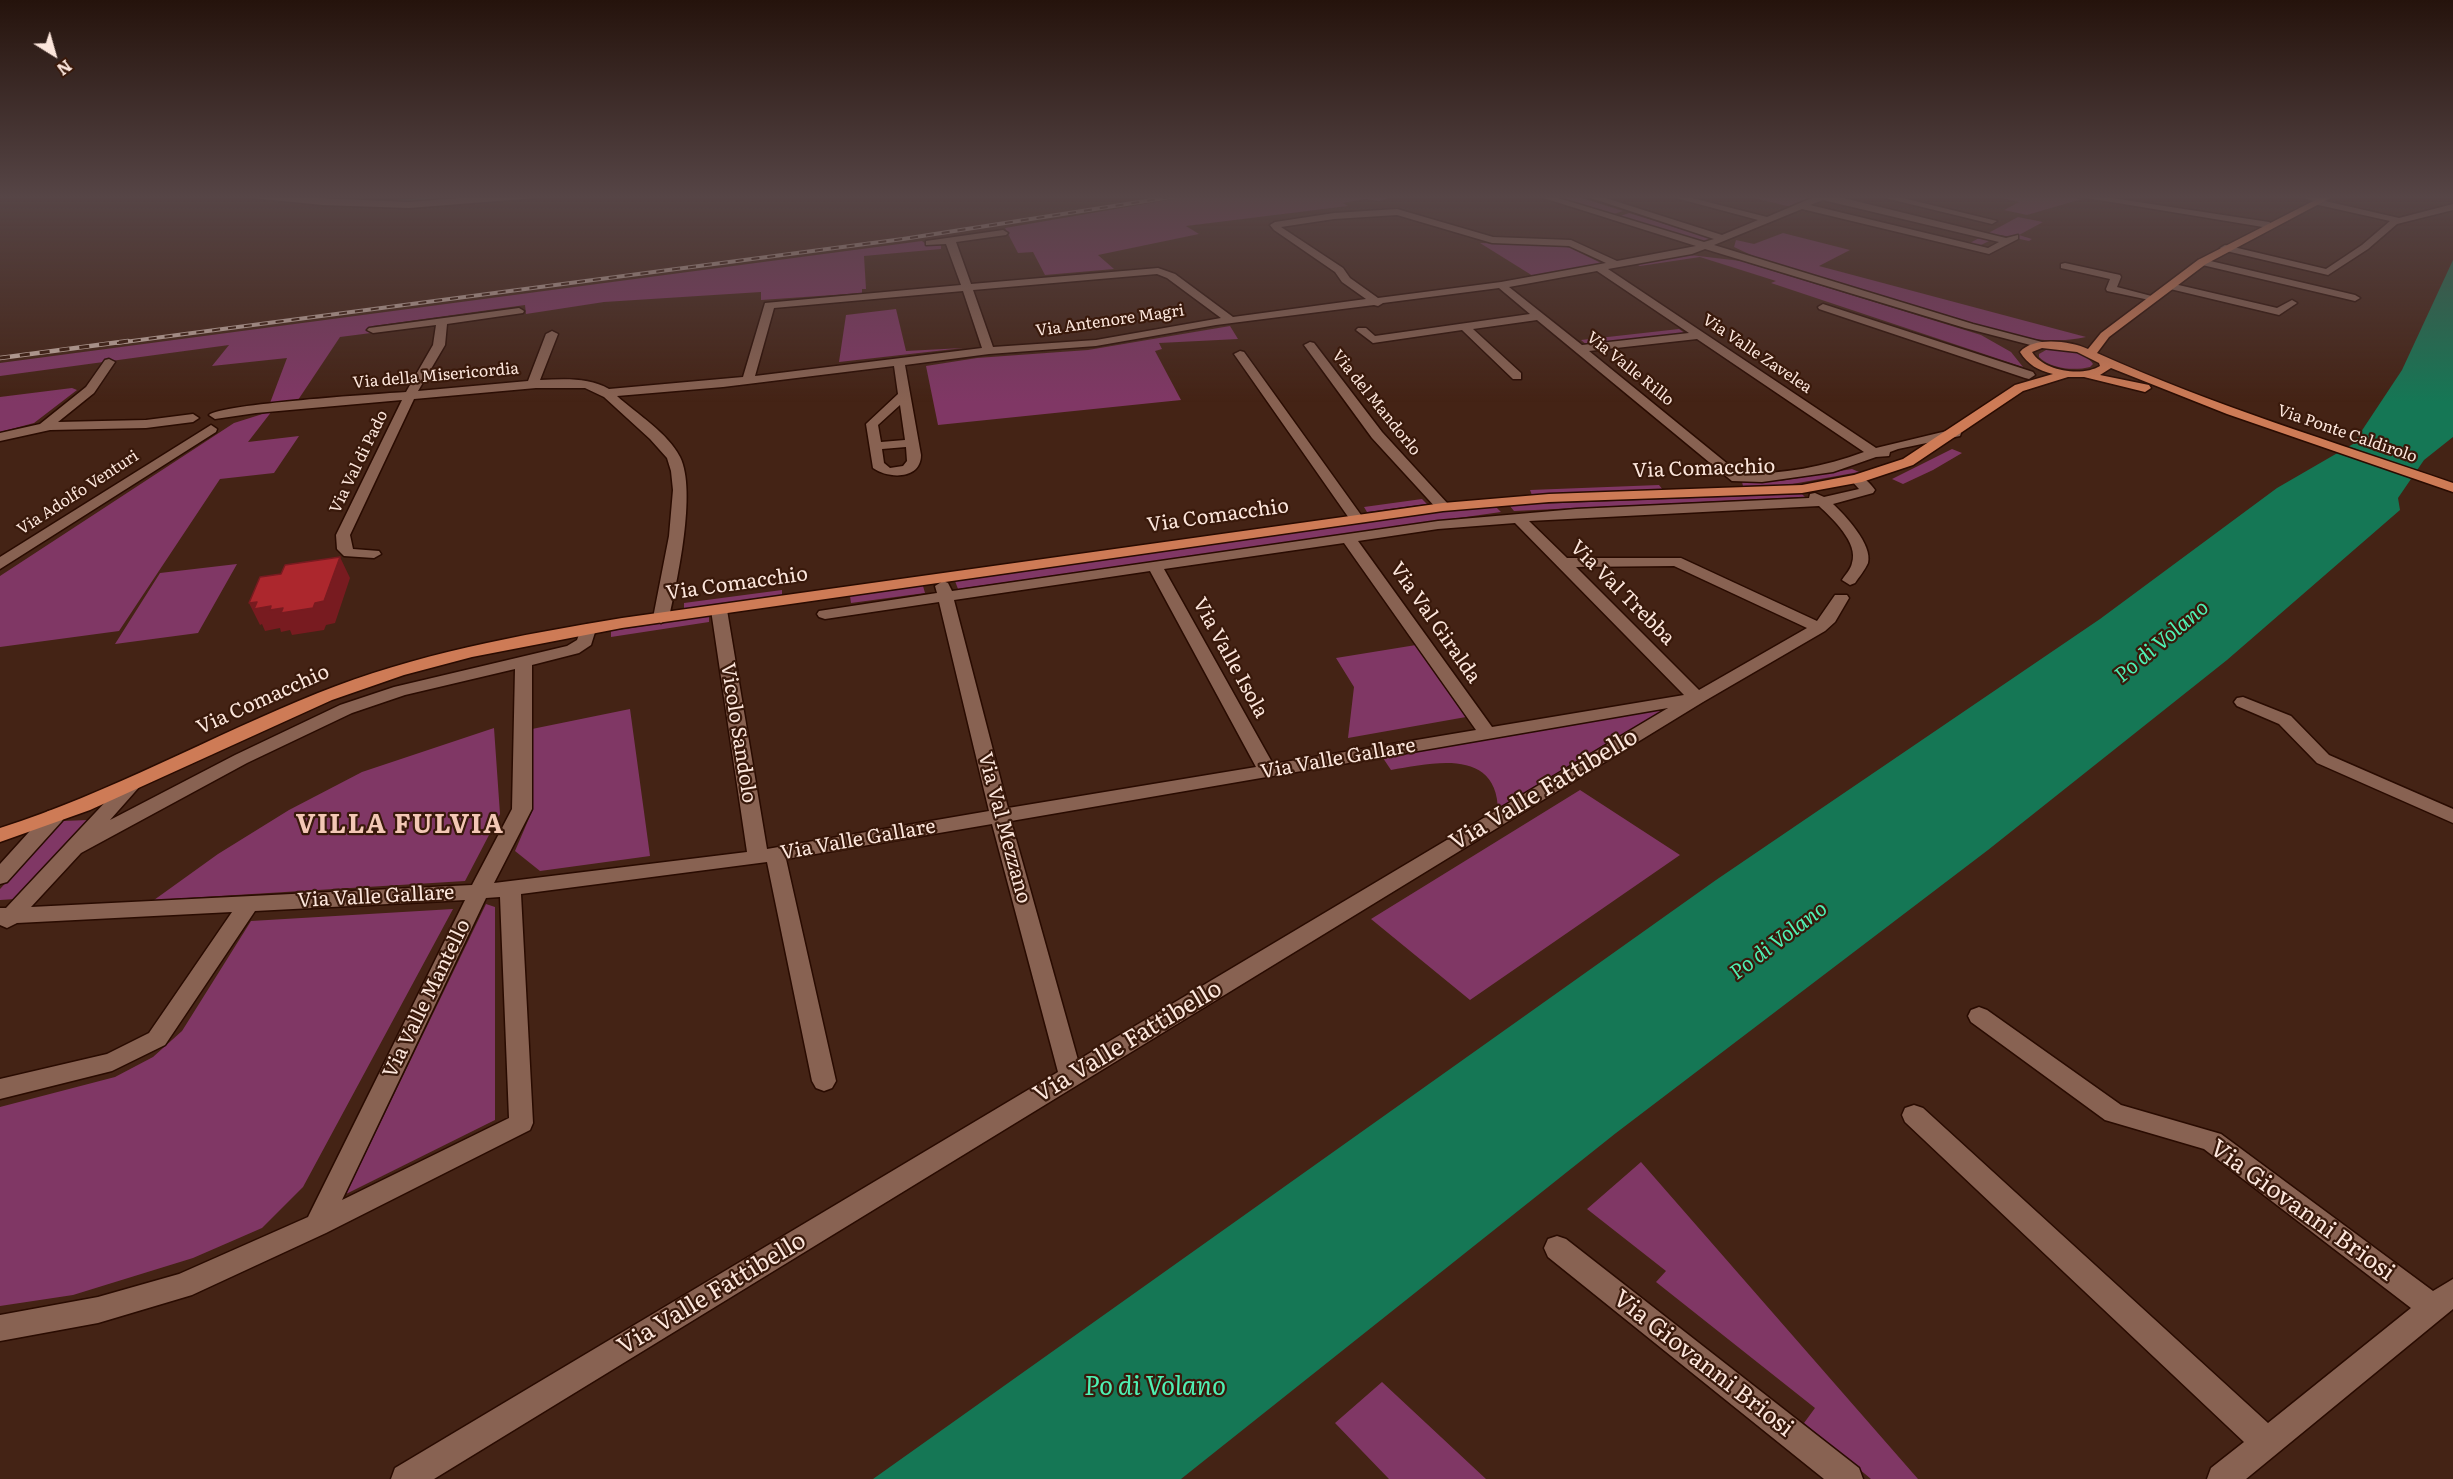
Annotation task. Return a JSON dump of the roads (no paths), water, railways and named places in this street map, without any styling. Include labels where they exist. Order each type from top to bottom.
[{"type":"main road","points":[[2091,353],[2105,335],[2199,264]]},
{"type":"main road","points":[[2028,357],[2030,348],[2105,335]]},
{"type":"main road","points":[[2048,345],[2091,353],[2105,362],[2104,370],[2082,374]]},
{"type":"main road","name":"Via Comacchio","points":[[0,835],[55,816],[132,784],[274,717],[350,686],[423,665],[588,629],[1443,507],[1549,498],[1802,489],[1857,479],[1896,467],[1919,456],[2019,388],[2029,375],[2028,357]]},
{"type":"main road","name":"Via Comacchio","points":[[2028,357],[2046,368],[2082,374]]},
{"type":"main road","name":"Via Ponte Caldirolo","points":[[2105,362],[2231,411],[2453,488]]},
{"type":"main road","name":"Via Comacchio","points":[[2019,388],[2068,373]]},
{"type":"main road","name":"Via Ponte Caldirolo","points":[[2082,374],[2231,411]]},
{"type":"street","points":[[958,264],[988,351]]},
{"type":"street","points":[[1330,264],[1339,270],[1344,279],[1378,303],[1623,264]]},
{"type":"street","points":[[1763,264],[1969,326],[2048,345]]},
{"type":"street","points":[[2211,264],[2355,297]]},
{"type":"street","points":[[2294,264],[2328,272],[2340,264]]},
{"type":"street","points":[[2065,266],[2116,277],[2111,289],[2154,298]]},
{"type":"street","name":"Via Valle Zavelea","points":[[1600,268],[1874,453]]},
{"type":"street","points":[[748,380],[769,305],[1158,271],[1167,274],[1232,321]]},
{"type":"street","name":"Via Valle Rillo","points":[[1502,285],[1737,478],[1762,478],[1833,468],[1874,453]]},
{"type":"street","points":[[2170,286],[2279,312],[2292,303]]},
{"type":"street","name":"Via Antenore Magri","points":[[988,351],[1096,343],[1232,321],[1378,303]]},
{"type":"street","points":[[1823,307],[2029,375]]},
{"type":"street","points":[[374,330],[519,311]]},
{"type":"street","points":[[1362,330],[1373,340],[1540,316]]},
{"type":"street","points":[[410,395],[439,345],[442,321]]},
{"type":"street","points":[[1567,338],[1685,326]]},
{"type":"street","points":[[1969,326],[2028,357]]},
{"type":"street","points":[[1465,327],[1517,376]]},
{"type":"street","points":[[533,384],[552,334]]},
{"type":"street","points":[[1579,349],[1700,335]]},
{"type":"street","name":"Via del Mandorlo","points":[[1310,345],[1377,435],[1443,507]]},
{"type":"street","name":"Via della Misericordia","points":[[0,437],[45,426],[146,424],[193,418],[219,418],[268,408],[533,384],[585,386],[606,393],[748,380],[988,351]]},
{"type":"street","points":[[1240,354],[1356,519]]},
{"type":"street","points":[[899,361],[912,442],[913,466],[897,472],[887,472],[878,465],[872,424],[904,395]]},
{"type":"street","points":[[45,426],[90,390],[109,362]]},
{"type":"street","name":"Via della Misericordia","points":[[606,393],[668,451],[678,470],[678,515],[661,618]]},
{"type":"street","name":"Via Val di Pado","points":[[374,554],[349,553],[344,549],[343,535],[410,395]]},
{"type":"street","name":"Via della Misericordia","points":[[176,431],[181,422],[193,418]]},
{"type":"street","name":"Via della Misericordia","points":[[146,424],[193,434],[211,429],[219,418]]},
{"type":"street","name":"Via Adolfo Venturi","points":[[0,564],[211,429]]},
{"type":"street","points":[[175,453],[180,444],[176,431]]},
{"type":"street","points":[[1874,453],[1906,442],[1955,433]]},
{"type":"street","points":[[875,446],[912,442]]},
{"type":"street","points":[[1874,453],[1894,452],[1919,456]]},
{"type":"street","name":"Via Comacchio","points":[[825,615],[1438,525],[1518,518],[1822,502],[1868,490],[1857,479]]},
{"type":"street","points":[[1802,489],[1822,502]]},
{"type":"street","name":"Via Valle Fattibello","points":[[406,1479],[1697,698],[1818,628],[1829,620],[1860,563],[1861,552],[1839,520],[1822,502]]},
{"type":"street","name":"Via Val Trebba","points":[[1518,518],[1697,698]]},
{"type":"street","name":"Via Val Giralda","points":[[1348,538],[1487,733]]},
{"type":"street","points":[[1563,563],[1676,561],[1818,628]]},
{"type":"street","name":"Via Valle Isola","points":[[1155,566],[1267,771]]},
{"type":"street","name":"Via Val Mezzano","points":[[942,578],[1000,816],[1071,1077]]},
{"type":"street","name":"Vicolo Sandolo","points":[[719,610],[766,855],[824,1081]]},
{"type":"street","points":[[74,848],[241,759],[346,709],[400,691],[573,650],[582,646],[588,629]]},
{"type":"street","name":"Via Valle Mantello","points":[[317,1225],[479,892],[522,809],[524,661]]},
{"type":"street","name":"Via Valle Gallare","points":[[4,920],[249,903],[479,892],[766,855],[1697,698]]},
{"type":"street","points":[[2243,702],[2286,720],[2323,759],[2453,817]]},
{"type":"street","points":[[4,920],[132,784]]},
{"type":"street","points":[[0,877],[55,816]]},
{"type":"street","points":[[0,1328],[98,1310],[182,1287],[317,1225],[521,1123],[510,888]]},
{"type":"street","points":[[0,1089],[112,1062],[157,1039],[249,903]]},
{"type":"street","name":"Via Giovanni Briosi","points":[[1979,1016],[2114,1113],[2212,1141],[2443,1300],[2222,1479]]},
{"type":"street","points":[[1914,1115],[2266,1442]]},
{"type":"street","name":"Via Giovanni Briosi","points":[[1557,1248],[1848,1479]]},
{"type":"water","name":"Po di Volano","points":[[2453,264],[2453,437],[2424,460],[2398,498],[2400,510],[2227,660],[1988,850],[1616,1133],[1181,1479],[873,1479],[1716,880],[2100,619],[2277,488],[2353,444],[2402,370]]},
{"type":"railway","points":[[117,343],[714,264]]},
{"type":"railway","points":[[0,358],[128,341]]},
{"type":"district","name":"VILLA FULVIA","points":[[400,825]]}]
